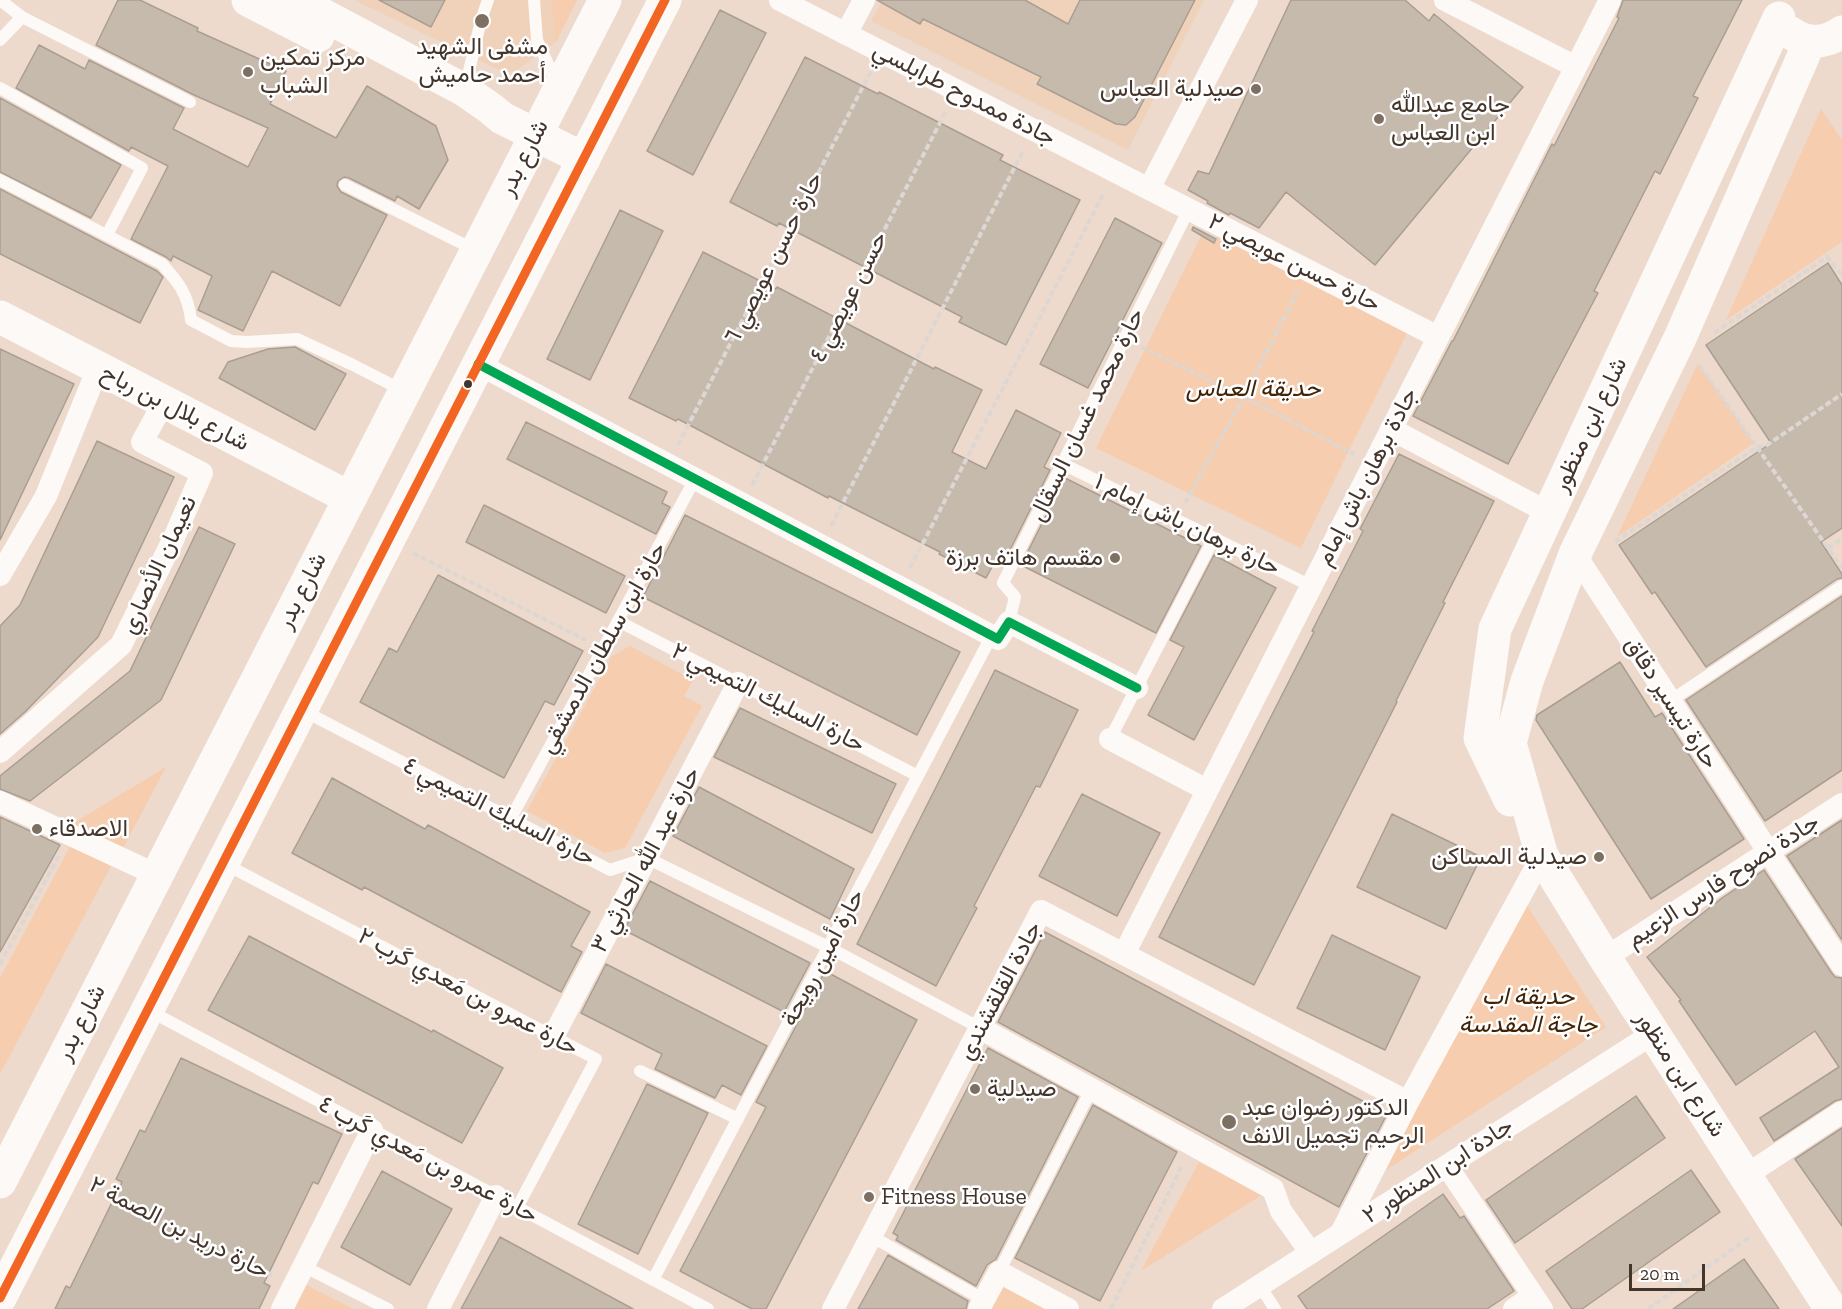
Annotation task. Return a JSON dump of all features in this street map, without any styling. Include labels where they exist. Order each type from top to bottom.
[{"type":"main road","points":[[248,0],[471,112],[502,118]]},
{"type":"main road","points":[[295,0],[464,90],[502,118],[584,159]]},
{"type":"main road","name":"شارع بدر","points":[[0,1182],[605,0]]},
{"type":"main road","points":[[0,1298],[665,0]]},
{"type":"main road","points":[[1778,9],[1787,29],[1797,38],[1822,41],[1834,38],[1842,32]]},
{"type":"main road","name":"شارع ابن منظور","points":[[1778,9],[1495,629],[1480,738],[1512,805],[1605,958],[1832,1309]]},
{"type":"main road","name":"شارع ابن منظور","points":[[1539,846],[1509,743],[1527,681],[1578,559],[1684,344],[1810,41]]},
{"type":"main road","name":"شارع بلال بن رباح","points":[[0,317],[350,498]]},
{"type":"street","name":"جادة ممدوح طرابلسي","points":[[780,0],[1149,189]]},
{"type":"street","points":[[846,34],[864,0]]},
{"type":"street","points":[[1149,189],[1247,0]]},
{"type":"street","points":[[1445,0],[1576,67]]},
{"type":"street","name":"جادة برهان باش إمام","points":[[1124,954],[1610,0]]},
{"type":"street","name":"حارة حسن عويصي ٢","points":[[1149,189],[1438,337]]},
{"type":"street","points":[[478,364],[900,587],[1001,628],[1137,688]]},
{"type":"street","points":[[0,575],[46,496],[98,368]]},
{"type":"street","name":"نعيمان الأنصاري","points":[[0,752],[121,645],[173,540],[202,473],[142,442],[164,402]]},
{"type":"street","points":[[1391,429],[1549,513]]},
{"type":"street","name":"حارة تيسير دقاق","points":[[1578,559],[1842,965]]},
{"type":"street","name":"حارة عبد الله الحارثي ٣","points":[[553,1036],[738,683]]},
{"type":"street","points":[[1110,739],[1207,790]]},
{"type":"street","points":[[0,802],[157,875]]},
{"type":"street","name":"جادة نصوح فارس الزعيم","points":[[1605,958],[1842,804]]},
{"type":"street","points":[[1341,1233],[1539,846]]},
{"type":"street","name":"جادة القلقشندي","points":[[833,1309],[1041,911],[1408,1102]]},
{"type":"street","points":[[980,1028],[1273,1189],[1281,1211],[1311,1253]]},
{"type":"street","name":"جادة ابن المنظور ٢","points":[[1223,1309],[1654,1033]]},
{"type":"street","points":[[1746,1176],[1842,1112]]},
{"type":"street","points":[[282,1309],[372,1130]]},
{"type":"street","points":[[1448,1166],[1538,1302],[1514,1309]]},
{"type":"street","points":[[438,1309],[496,1196]]},
{"type":"street","points":[[981,1304],[999,1272],[1068,1309]]},
{"type":"lane","points":[[0,0],[22,17],[190,102]]},
{"type":"lane","points":[[464,90],[488,0]]},
{"type":"lane","points":[[534,0],[537,40],[559,90]]},
{"type":"lane","points":[[0,40],[22,17]]},
{"type":"lane","points":[[0,88],[142,168],[107,235]]},
{"type":"lane","points":[[0,180],[162,264],[180,284],[189,305],[191,320],[231,341],[297,339],[405,392]]},
{"type":"lane","points":[[345,184],[477,251]]},
{"type":"lane","name":"حارة محمد غسان السقال","points":[[1001,628],[1015,597],[1004,583],[1189,209]]},
{"type":"lane","name":"حارة برهان باش إمام ١","points":[[1063,464],[1311,586]]},
{"type":"lane","name":"حارة ابن سلطان الدمشقي","points":[[511,818],[695,479]]},
{"type":"lane","points":[[1110,739],[1214,538]]},
{"type":"lane","points":[[1670,701],[1842,586]]},
{"type":"lane","name":"حارة السليك التميمي ٢","points":[[618,621],[918,776]]},
{"type":"lane","name":"حارة أمين رويحة","points":[[653,1280],[918,776],[1001,628]]},
{"type":"lane","name":"حارة السليك التميمي ٤","points":[[301,710],[610,870],[647,858]]},
{"type":"lane","points":[[647,858],[828,947],[980,1028]]},
{"type":"lane","name":"حارة عمرو بن مَعدي كَرب ٢","points":[[223,863],[596,1059],[518,1208]]},
{"type":"lane","name":"حارة عمرو بن مَعدي كَرب ٤","points":[[147,1010],[708,1309]]},
{"type":"lane","points":[[640,1071],[738,1119]]},
{"type":"lane","points":[[999,1272],[1092,1088]]},
{"type":"lane","points":[[871,1236],[981,1304]]},
{"type":"lane","points":[[298,1276],[388,1309]]},
{"type":"lane","points":[[1260,1286],[1275,1309]]},
{"type":"path","name":"حارة حسن عويصي ٦","points":[[668,465],[880,51]]},
{"type":"path","name":"حسن عويصي ٤","points":[[742,504],[957,91]]},
{"type":"path","points":[[821,545],[1034,130]]},
{"type":"path","points":[[900,587],[1115,172]]},
{"type":"path","points":[[1842,275],[1827,257],[1684,344],[1842,568]]},
{"type":"path","points":[[1177,520],[1244,397],[1308,270]]},
{"type":"path","points":[[1125,339],[1373,464]]},
{"type":"path","points":[[1578,559],[1757,447],[1767,446],[1842,394]]},
{"type":"path","points":[[389,538],[421,557],[603,648]]},
{"type":"path","points":[[1828,548],[1842,539]]},
{"type":"path","points":[[0,964],[71,835]]},
{"type":"path","points":[[1111,1309],[1192,1143]]},
{"type":"path","name":"حارة دريد بن الصمة ٢","points":[[65,1171],[298,1276]]},
{"type":"path","points":[[1648,1309],[1774,1220]]},
{"type":"shaded area","name":"مشفى الشهيد أحمد حاميش","points":[[354,0],[577,0],[556,42],[517,70],[505,73]]},
{"type":"shaded area","points":[[882,0],[1204,0],[1128,150],[871,21]]},
{"type":"green space","points":[[553,0],[577,0],[556,42],[552,4]]},
{"type":"green space","points":[[1821,109],[1842,140],[1842,242],[1726,320]]},
{"type":"green space","name":"حديقة العباس","points":[[1201,236],[1213,243],[1218,236],[1409,329],[1301,548],[1096,448]]},
{"type":"green space","points":[[1698,363],[1754,443],[1617,537]]},
{"type":"green space","points":[[630,646],[693,680],[684,696],[702,706],[625,848],[605,853],[527,811],[612,656]]},
{"type":"green space","points":[[166,767],[122,850],[72,824]]},
{"type":"green space","points":[[71,845],[111,866],[0,1074],[0,978]]},
{"type":"green space","name":"حديقة اب جاجة المقدسة","points":[[1522,898],[1606,1027],[1386,1170]]},
{"type":"green space","points":[[1199,1162],[1262,1195],[1141,1271]]},
{"type":"green space","points":[[1002,1276],[1061,1309],[983,1309]]},
{"type":"green space","points":[[306,1285],[354,1309],[293,1309]]},
{"type":"building","points":[[118,0],[140,0],[198,28],[197,31],[286,71],[270,104],[336,138],[367,86],[436,126],[448,160],[419,209],[397,196],[395,201],[349,178],[344,177],[338,181],[337,186],[341,192],[387,215],[340,306],[272,271],[243,331],[198,310],[212,276],[173,256],[171,261],[131,239],[168,166],[131,147],[129,151],[16,88],[39,45],[85,69],[89,60],[184,108],[173,129],[248,167],[268,128],[194,95],[96,45]]},
{"type":"building","points":[[379,0],[445,0],[431,27]]},
{"type":"building","points":[[877,0],[1025,0],[1068,24],[1080,0],[1195,0],[1135,117],[1126,125],[1116,124],[1037,84],[1041,77],[923,19],[920,24]]},
{"type":"building","name":"جامع عبدالله ابن العباس","points":[[1291,0],[1405,0],[1429,21],[1434,14],[1523,87],[1375,265],[1286,192],[1259,228],[1230,213],[1229,215],[1188,190],[1198,171],[1209,174]]},
{"type":"building","points":[[1623,0],[1742,0],[1693,96],[1698,98],[1660,174],[1655,171],[1594,291],[1598,293],[1508,464],[1413,416],[1619,18],[1617,17]]},
{"type":"building","points":[[720,10],[766,33],[693,175],[647,151]]},
{"type":"building","points":[[805,57],[1003,155],[1000,160],[1080,200],[1006,345],[959,322],[962,317],[779,223],[777,226],[730,202]]},
{"type":"building","points":[[0,98],[121,165],[91,218],[0,172]]},
{"type":"building","points":[[0,189],[157,271],[163,277],[140,323],[0,254]]},
{"type":"building","points":[[620,210],[663,231],[590,380],[547,359]]},
{"type":"building","points":[[1115,218],[1162,243],[1088,388],[1040,364]]},
{"type":"building","points":[[1193,227],[1216,239],[1214,243],[1192,230]]},
{"type":"building","points":[[703,252],[776,289],[777,287],[934,369],[935,367],[982,390],[952,452],[986,469],[1016,410],[1061,433],[1044,467],[1050,470],[1006,558],[999,554],[986,578],[939,554],[940,552],[829,496],[828,498],[678,419],[676,421],[629,398]]},
{"type":"building","points":[[1828,263],[1842,285],[1842,528],[1821,542],[1842,574],[1842,578],[1837,579],[1706,667],[1655,592],[1652,594],[1619,545],[1771,443],[1706,345]]},
{"type":"building","points":[[295,347],[346,374],[315,430],[219,378],[228,362],[268,349]]},
{"type":"building","points":[[0,349],[74,384],[0,540]]},
{"type":"building","points":[[526,422],[667,492],[662,503],[670,507],[656,534],[507,459]]},
{"type":"building","points":[[97,441],[174,477],[98,637],[25,712],[0,734],[0,626],[20,605]]},
{"type":"building","points":[[1399,454],[1494,501],[1443,602],[1445,603],[1397,702],[1254,985],[1159,937],[1314,632],[1312,631],[1363,531],[1360,529]]},
{"type":"building","name":"مقسم هاتف برزة","points":[[1065,478],[1201,546],[1156,633],[1021,565]]},
{"type":"building","points":[[484,505],[625,576],[606,613],[466,542]]},
{"type":"building","points":[[685,515],[960,652],[917,735],[643,597]]},
{"type":"building","points":[[199,527],[235,544],[161,700],[30,801],[0,789],[0,776],[130,671]]},
{"type":"building","points":[[1214,555],[1276,588],[1194,740],[1148,715],[1184,647],[1170,640]]},
{"type":"building","points":[[438,575],[583,651],[554,705],[545,701],[504,778],[360,702],[389,648],[397,652]]},
{"type":"building","points":[[1842,596],[1842,770],[1765,821],[1686,700]]},
{"type":"building","points":[[1620,662],[1655,717],[1662,713],[1744,839],[1651,899],[1536,720],[1537,715]]},
{"type":"building","points":[[995,670],[1078,710],[1040,787],[1036,786],[974,906],[977,908],[936,986],[857,944]]},
{"type":"building","points":[[740,708],[896,784],[872,833],[714,757]]},
{"type":"building","points":[[332,778],[425,829],[428,825],[590,912],[571,946],[582,952],[561,992],[364,887],[362,890],[292,853]]},
{"type":"building","points":[[699,787],[854,869],[830,919],[673,836]]},
{"type":"building","points":[[1082,794],[1160,833],[1117,916],[1039,876]]},
{"type":"building","points":[[1392,814],[1481,857],[1446,929],[1357,887]]},
{"type":"building","points":[[0,817],[60,845],[0,952]]},
{"type":"building","points":[[1842,820],[1842,940],[1787,856]]},
{"type":"building","points":[[1764,870],[1831,972],[1835,977],[1842,978],[1842,1099],[1835,1101],[1774,1141],[1760,1118],[1839,1067],[1815,1031],[1736,1085],[1679,1001],[1681,1000],[1647,957],[1722,898]]},
{"type":"building","points":[[650,881],[810,963],[784,1012],[624,930]]},
{"type":"building","points":[[1045,932],[1387,1114],[1339,1207],[998,1022]]},
{"type":"building","points":[[1332,935],[1420,977],[1385,1050],[1297,1008]]},
{"type":"building","points":[[249,936],[503,1068],[462,1143],[208,1010]]},
{"type":"building","points":[[606,964],[767,1046],[741,1095],[722,1085],[715,1098],[655,1069],[662,1054],[581,1013]]},
{"type":"building","points":[[825,971],[917,1020],[766,1309],[752,1309],[680,1271],[766,1107],[756,1102]]},
{"type":"building","points":[[988,1048],[1078,1097],[996,1259],[987,1265],[976,1286],[896,1240],[898,1236],[893,1233]]},
{"type":"building","points":[[181,1058],[342,1134],[318,1184],[313,1182],[264,1283],[270,1286],[259,1309],[55,1309],[66,1286],[70,1288],[122,1182],[116,1179],[140,1130],[145,1132]]},
{"type":"building","points":[[647,1084],[708,1113],[638,1254],[578,1224]]},
{"type":"building","points":[[1636,1096],[1665,1138],[1515,1243],[1486,1200]]},
{"type":"building","points":[[1093,1105],[1177,1152],[1100,1301],[1015,1258]]},
{"type":"building","points":[[1842,1128],[1842,1226],[1795,1159]]},
{"type":"building","points":[[1691,1170],[1720,1212],[1582,1309],[1572,1309],[1546,1271]]},
{"type":"building","points":[[382,1171],[452,1209],[410,1285],[341,1247]]},
{"type":"building","points":[[1443,1194],[1460,1218],[1464,1216],[1514,1291],[1487,1309],[1307,1309],[1298,1296]]},
{"type":"building","points":[[500,1237],[633,1309],[461,1309]]},
{"type":"building","points":[[888,1255],[968,1301],[966,1309],[858,1309]]},
{"type":"building","points":[[1744,1259],[1779,1309],[1673,1309]]},
{"type":"transit line","points":[[0,1298],[665,0]]},
{"type":"transit line","points":[[478,364],[998,639],[1009,622],[1137,688]]},
{"type":"place","name":"مشفى الشهيد أحمد حاميش","points":[[482,21]]},
{"type":"place","name":"مركز تمكين الشباب","points":[[248,72]]},
{"type":"place","name":"صيدلية العباس","points":[[1256,89]]},
{"type":"place","name":"جامع عبدالله ابن العباس","points":[[1379,119]]},
{"type":"place","name":"مقسم هاتف برزة","points":[[1115,558]]},
{"type":"place","name":"الاصدقاء","points":[[37,829]]},
{"type":"place","name":"صيدلية المساكن","points":[[1599,857]]},
{"type":"place","name":"صيدلية","points":[[975,1089]]},
{"type":"place","name":"الدكتور رضوان عبد الرحيم تجميل الانف","points":[[1229,1122]]},
{"type":"place","name":"Fitness House","points":[[869,1197]]}]
